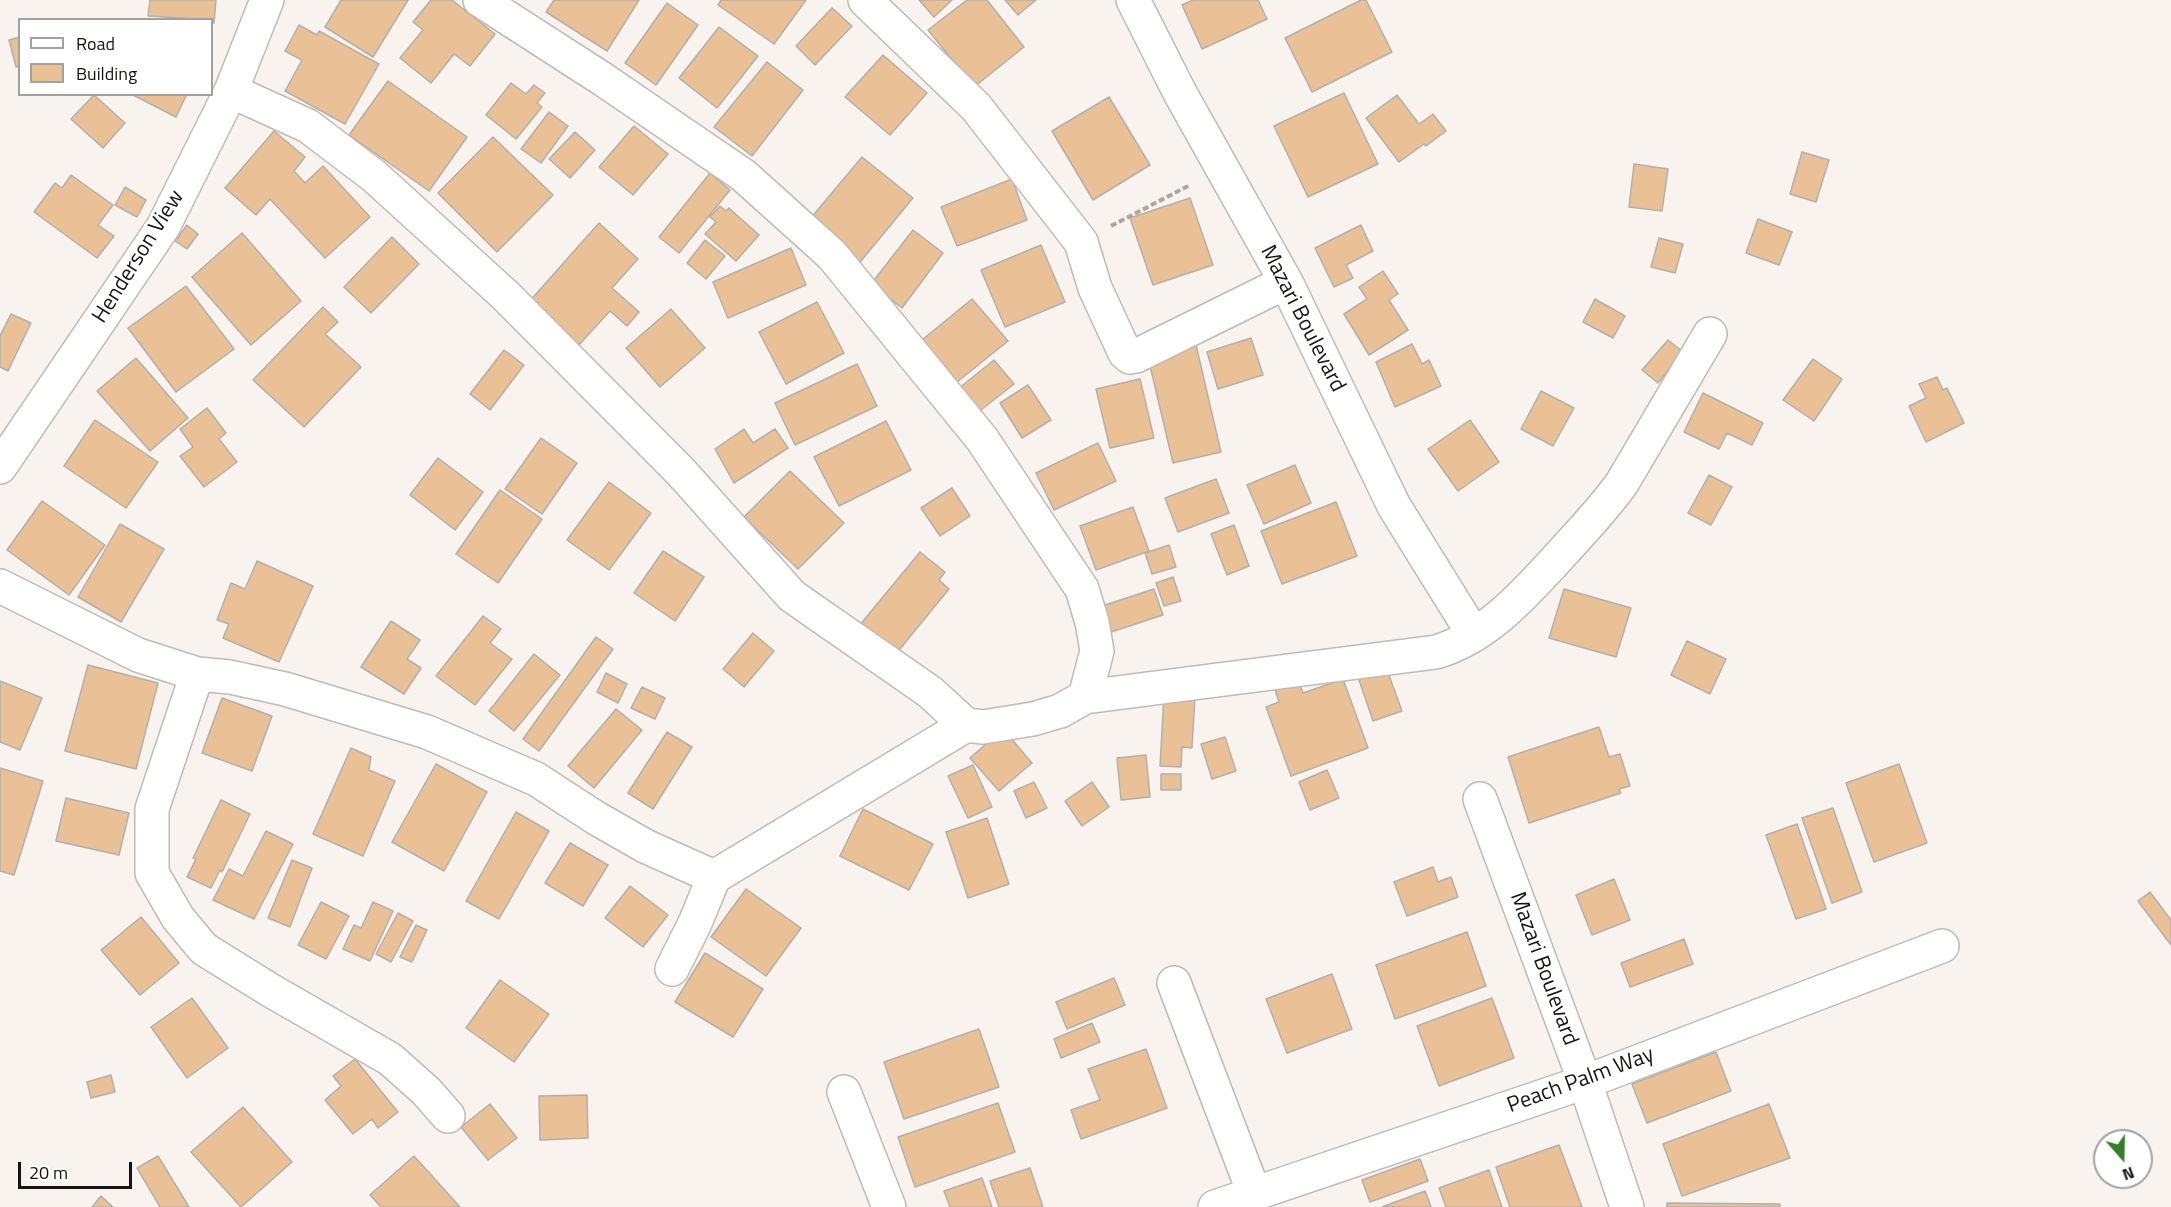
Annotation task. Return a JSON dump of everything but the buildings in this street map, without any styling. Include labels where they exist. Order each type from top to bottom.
[{"type":"street","name":"Henderson View","points":[[0,467],[163,227],[231,92],[267,0]]},
{"type":"street","points":[[480,0],[604,80],[743,175],[832,255],[982,439],[1082,589],[1092,622],[1097,651],[1085,698]]},
{"type":"street","points":[[865,0],[976,107],[1081,242],[1095,288],[1125,353],[1130,357],[1286,282]]},
{"type":"street","name":"Mazari Boulevard","points":[[1134,0],[1180,93],[1286,282],[1394,506],[1474,635]]},
{"type":"street","points":[[231,92],[308,126],[374,176],[505,295],[547,337],[681,472],[792,596],[930,692],[966,725],[983,727],[1033,719],[1060,711],[1085,698],[1436,652],[1454,646],[1474,635],[1505,612],[1610,500],[1710,334]]},
{"type":"street","points":[[0,586],[138,655],[198,674],[230,677],[285,689],[427,732],[536,779],[596,818],[645,846],[714,877]]},
{"type":"street","points":[[198,674],[152,809],[152,873],[178,918],[204,949],[390,1059],[426,1091],[448,1116]]},
{"type":"street","points":[[672,969],[695,923],[714,877],[966,725]]},
{"type":"street","name":"Mazari Boulevard","points":[[1480,799],[1585,1082],[1627,1207]]},
{"type":"street","name":"Peach Palm Way","points":[[1215,1207],[1585,1082],[1942,946]]},
{"type":"street","points":[[1174,983],[1254,1193]]},
{"type":"street","points":[[844,1092],[889,1207]]},
{"type":"path","points":[[1081,242],[1222,168]]}]
